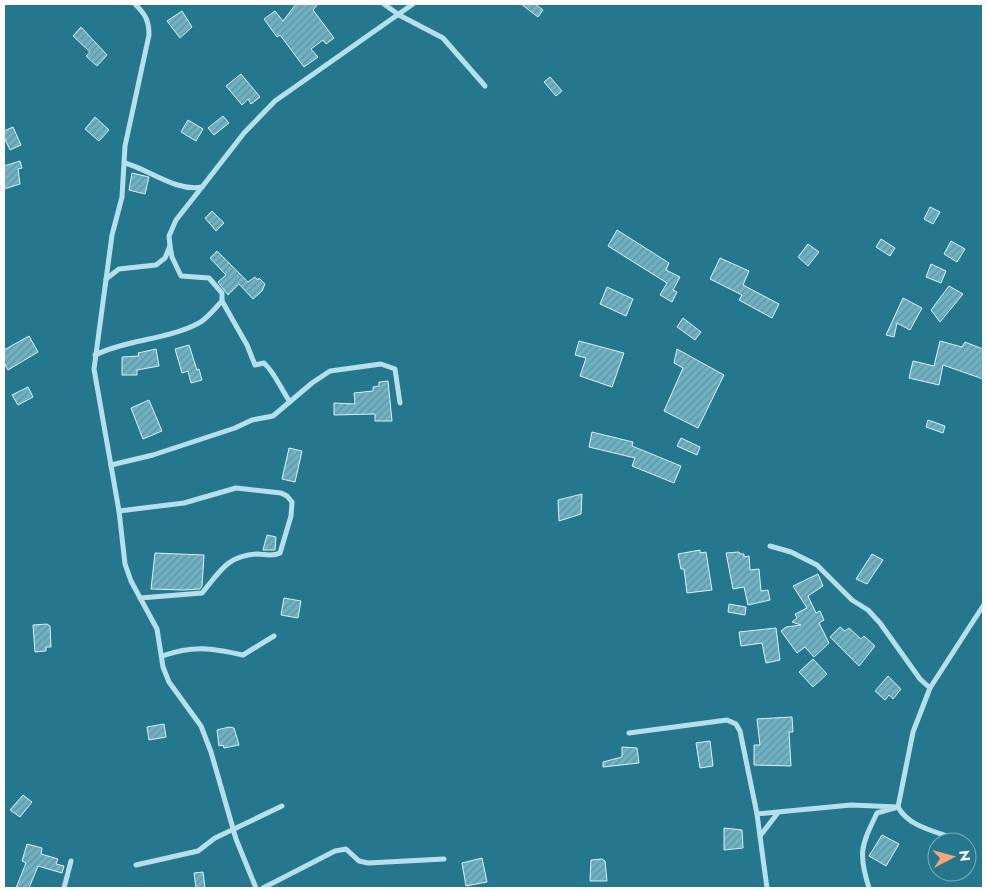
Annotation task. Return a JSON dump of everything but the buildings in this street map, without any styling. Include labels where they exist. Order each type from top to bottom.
[{"type":"street","points":[[136,4],[144,12],[149,23],[149,35],[129,122],[122,197],[112,235],[95,355],[94,369],[97,392],[119,511],[125,564],[140,598],[157,629],[169,682],[201,726],[211,752],[233,829],[256,888]]},
{"type":"street","points":[[384,4],[399,15],[443,38],[485,86]]},
{"type":"street","points":[[290,402],[277,383],[272,370],[264,363],[255,365],[247,345],[222,301],[222,293],[209,278],[182,276],[172,257],[169,236],[176,220],[202,186],[244,133],[275,101],[414,4]]},
{"type":"street","points":[[125,163],[177,185],[193,188],[202,186]]},
{"type":"street","points":[[106,279],[119,269],[156,265],[165,258],[170,246]]},
{"type":"street","points":[[95,355],[110,348],[164,336],[201,322],[222,301]]},
{"type":"street","points":[[111,465],[152,455],[235,428],[252,420],[274,416],[330,371],[381,364],[395,370],[400,403]]},
{"type":"street","points":[[119,511],[184,503],[236,488],[280,493],[292,502],[291,516],[280,553],[275,556],[256,554],[229,561],[202,593],[140,598]]},
{"type":"street","points":[[770,546],[791,552],[817,565],[852,600],[868,610],[880,622],[920,679],[930,688]]},
{"type":"street","points":[[937,832],[915,824],[901,813],[898,807],[913,732],[930,688],[983,606]]},
{"type":"street","points":[[162,656],[182,649],[201,647],[243,655],[274,636]]},
{"type":"street","points":[[629,734],[727,720],[736,724],[740,731],[757,814],[767,888]]},
{"type":"street","points":[[757,814],[776,814],[851,805],[898,807]]},
{"type":"street","points":[[136,865],[198,851],[233,829],[282,806]]},
{"type":"street","points":[[869,888],[862,865],[861,849],[876,813],[898,807]]},
{"type":"street","points":[[760,836],[776,814]]},
{"type":"street","points":[[263,888],[335,852],[346,849],[359,861],[368,863],[444,859]]},
{"type":"street","points":[[64,888],[71,862]]}]
